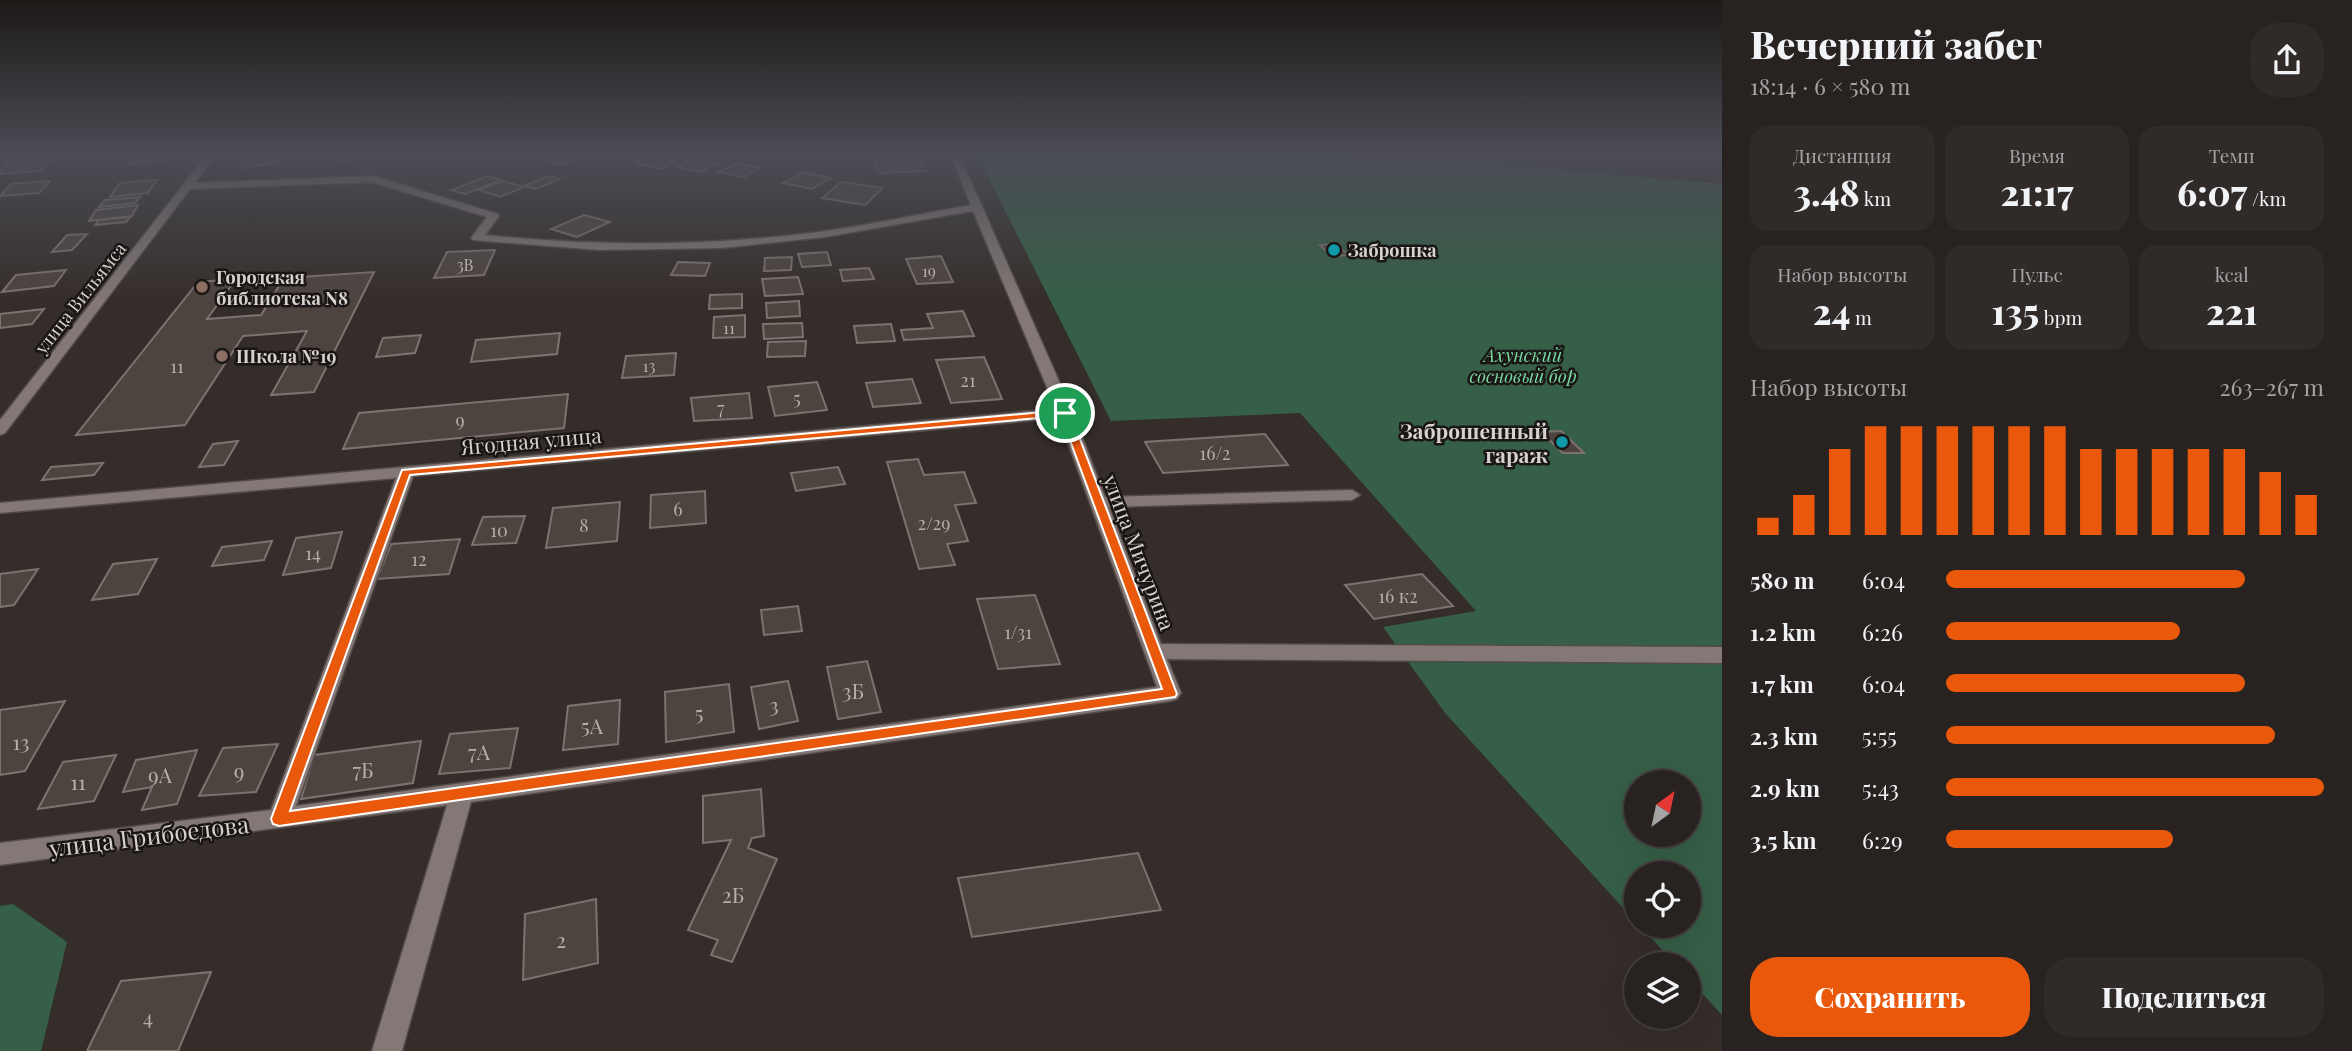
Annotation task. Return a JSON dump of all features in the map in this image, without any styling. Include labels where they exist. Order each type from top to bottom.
[{"type":"street","name":"улица Вильямса","points":[[0,430],[175,203]]},
{"type":"street","points":[[452,203],[494,216],[477,238],[667,247],[803,237],[976,206]]},
{"type":"street","name":"улица Мичурина","points":[[975,203],[1065,413],[1170,694]]},
{"type":"street","name":"Ягодная улица","points":[[0,508],[1065,413]]},
{"type":"street","points":[[279,819],[405,473]]},
{"type":"street","points":[[1099,502],[1352,495]]},
{"type":"street","points":[[1154,651],[1722,655]]},
{"type":"street","name":"улица Грибоедова","points":[[0,854],[279,819],[1170,694]]},
{"type":"street","points":[[387,1051],[463,793]]},
{"type":"green space","name":"Ахунский сосновый бор","points":[[1001,203],[1722,203],[1722,1015],[1701,992],[1701,952],[1664,952],[1651,938],[1701,938],[1701,861],[1624,861],[1624,909],[1445,713],[1383,627],[1476,611],[1300,413],[1111,421]]},
{"type":"green space","points":[[13,904],[67,942],[41,1051],[0,1051],[0,906]]},
{"type":"building","points":[[102,203],[135,203],[99,207]]},
{"type":"building","points":[[138,205],[132,216],[89,221],[96,210]]},
{"type":"building","points":[[584,215],[610,222],[577,237],[551,229]]},
{"type":"building","points":[[130,217],[126,222],[95,225],[99,220]]},
{"type":"building","points":[[87,234],[72,250],[52,252],[67,235]]},
{"type":"building","name":"Заброшка","points":[[1335,244],[1349,255],[1332,256],[1320,245]]},
{"type":"building","points":[[495,250],[484,275],[434,278],[447,252]]},
{"type":"building","points":[[827,252],[831,265],[802,267],[798,254]]},
{"type":"building","points":[[941,256],[953,282],[917,284],[906,259]]},
{"type":"building","points":[[792,257],[791,270],[764,271],[765,258]]},
{"type":"building","points":[[678,262],[710,263],[705,276],[671,275]]},
{"type":"building","points":[[869,268],[874,279],[843,281],[840,270]]},
{"type":"building","points":[[66,270],[54,286],[2,292],[16,275]]},
{"type":"building","points":[[374,272],[314,392],[271,395],[307,331],[243,336],[185,425],[76,435],[198,282],[236,279],[207,319],[261,315],[284,278]]},
{"type":"building","points":[[798,277],[803,294],[765,296],[762,279]]},
{"type":"building","points":[[742,294],[742,308],[709,309],[710,295]]},
{"type":"building","points":[[799,301],[800,316],[767,318],[766,303]]},
{"type":"building","points":[[44,309],[32,324],[0,328],[0,314]]},
{"type":"building","points":[[963,311],[974,336],[904,340],[901,330],[933,328],[927,314]]},
{"type":"building","points":[[745,315],[745,337],[713,338],[714,317]]},
{"type":"building","points":[[802,323],[803,337],[764,339],[763,324]]},
{"type":"building","points":[[891,324],[895,341],[857,343],[854,326]]},
{"type":"building","points":[[560,333],[557,354],[471,362],[476,340]]},
{"type":"building","points":[[421,335],[415,353],[376,357],[383,338]]},
{"type":"building","points":[[806,341],[805,356],[767,357],[768,342]]},
{"type":"building","points":[[676,353],[674,375],[622,378],[626,356]]},
{"type":"building","points":[[984,357],[1002,399],[951,403],[936,360]]},
{"type":"building","points":[[912,379],[921,403],[873,407],[866,383]]},
{"type":"building","points":[[817,382],[827,410],[775,416],[768,387]]},
{"type":"building","points":[[749,393],[752,418],[694,421],[691,398]]},
{"type":"building","points":[[568,394],[564,428],[343,449],[359,413]]},
{"type":"building","name":"Заброшенный гараж","points":[[1561,431],[1584,453],[1563,453],[1541,432]]},
{"type":"building","points":[[1265,434],[1288,465],[1163,473],[1145,442]]},
{"type":"building","points":[[238,441],[224,465],[199,467],[213,444]]},
{"type":"building","points":[[918,459],[924,475],[964,472],[976,503],[955,505],[968,541],[947,544],[955,565],[919,569],[887,462]]},
{"type":"building","points":[[103,463],[94,475],[42,480],[51,467]]},
{"type":"building","points":[[838,467],[845,484],[796,491],[791,473]]},
{"type":"building","points":[[705,491],[706,523],[650,528],[651,495]]},
{"type":"building","points":[[620,502],[617,541],[546,548],[553,508]]},
{"type":"building","points":[[525,516],[516,543],[472,545],[483,517]]},
{"type":"building","points":[[342,532],[331,568],[283,575],[296,538]]},
{"type":"building","points":[[460,539],[449,574],[377,579],[391,544]]},
{"type":"building","points":[[272,541],[264,560],[212,566],[222,547]]},
{"type":"building","points":[[157,559],[138,594],[92,600],[113,564]]},
{"type":"building","points":[[38,569],[14,605],[0,607],[0,574]]},
{"type":"building","points":[[1422,574],[1453,606],[1374,619],[1345,585]]},
{"type":"building","points":[[1035,595],[1060,664],[998,669],[977,599]]},
{"type":"building","points":[[798,606],[802,631],[764,635],[761,610]]},
{"type":"building","points":[[867,661],[881,712],[838,719],[827,667]]},
{"type":"building","points":[[788,681],[798,721],[759,729],[751,687]]},
{"type":"building","points":[[729,684],[734,732],[666,742],[665,692]]},
{"type":"building","points":[[620,700],[618,744],[563,750],[568,706]]},
{"type":"building","points":[[65,701],[25,771],[0,775],[0,710]]},
{"type":"building","points":[[518,728],[510,768],[439,774],[450,734]]},
{"type":"building","points":[[421,741],[413,783],[301,799],[314,755]]},
{"type":"building","points":[[278,744],[256,792],[199,796],[223,748]]},
{"type":"building","points":[[197,750],[177,804],[142,810],[152,787],[123,792],[136,760]]},
{"type":"building","points":[[116,755],[94,801],[38,809],[63,762]]},
{"type":"building","points":[[761,789],[764,836],[752,838],[748,848],[777,859],[732,962],[711,955],[718,940],[688,930],[731,840],[703,843],[703,796]]},
{"type":"building","points":[[1138,853],[1161,910],[972,937],[958,878]]},
{"type":"building","points":[[596,899],[598,963],[523,980],[525,914]]},
{"type":"building","points":[[211,972],[178,1051],[87,1051],[121,981]]},
{"type":"place","name":"Заброшка","points":[[1334,250]]},
{"type":"place","name":"Городская библиотека N8","points":[[202,287]]},
{"type":"place","name":"Школа №19","points":[[222,356]]},
{"type":"place","name":"Заброшенный гараж","points":[[1562,442]]},
{"type":"route","points":[[1065,413],[1170,694],[279,819],[405,473],[1065,413]]}]
